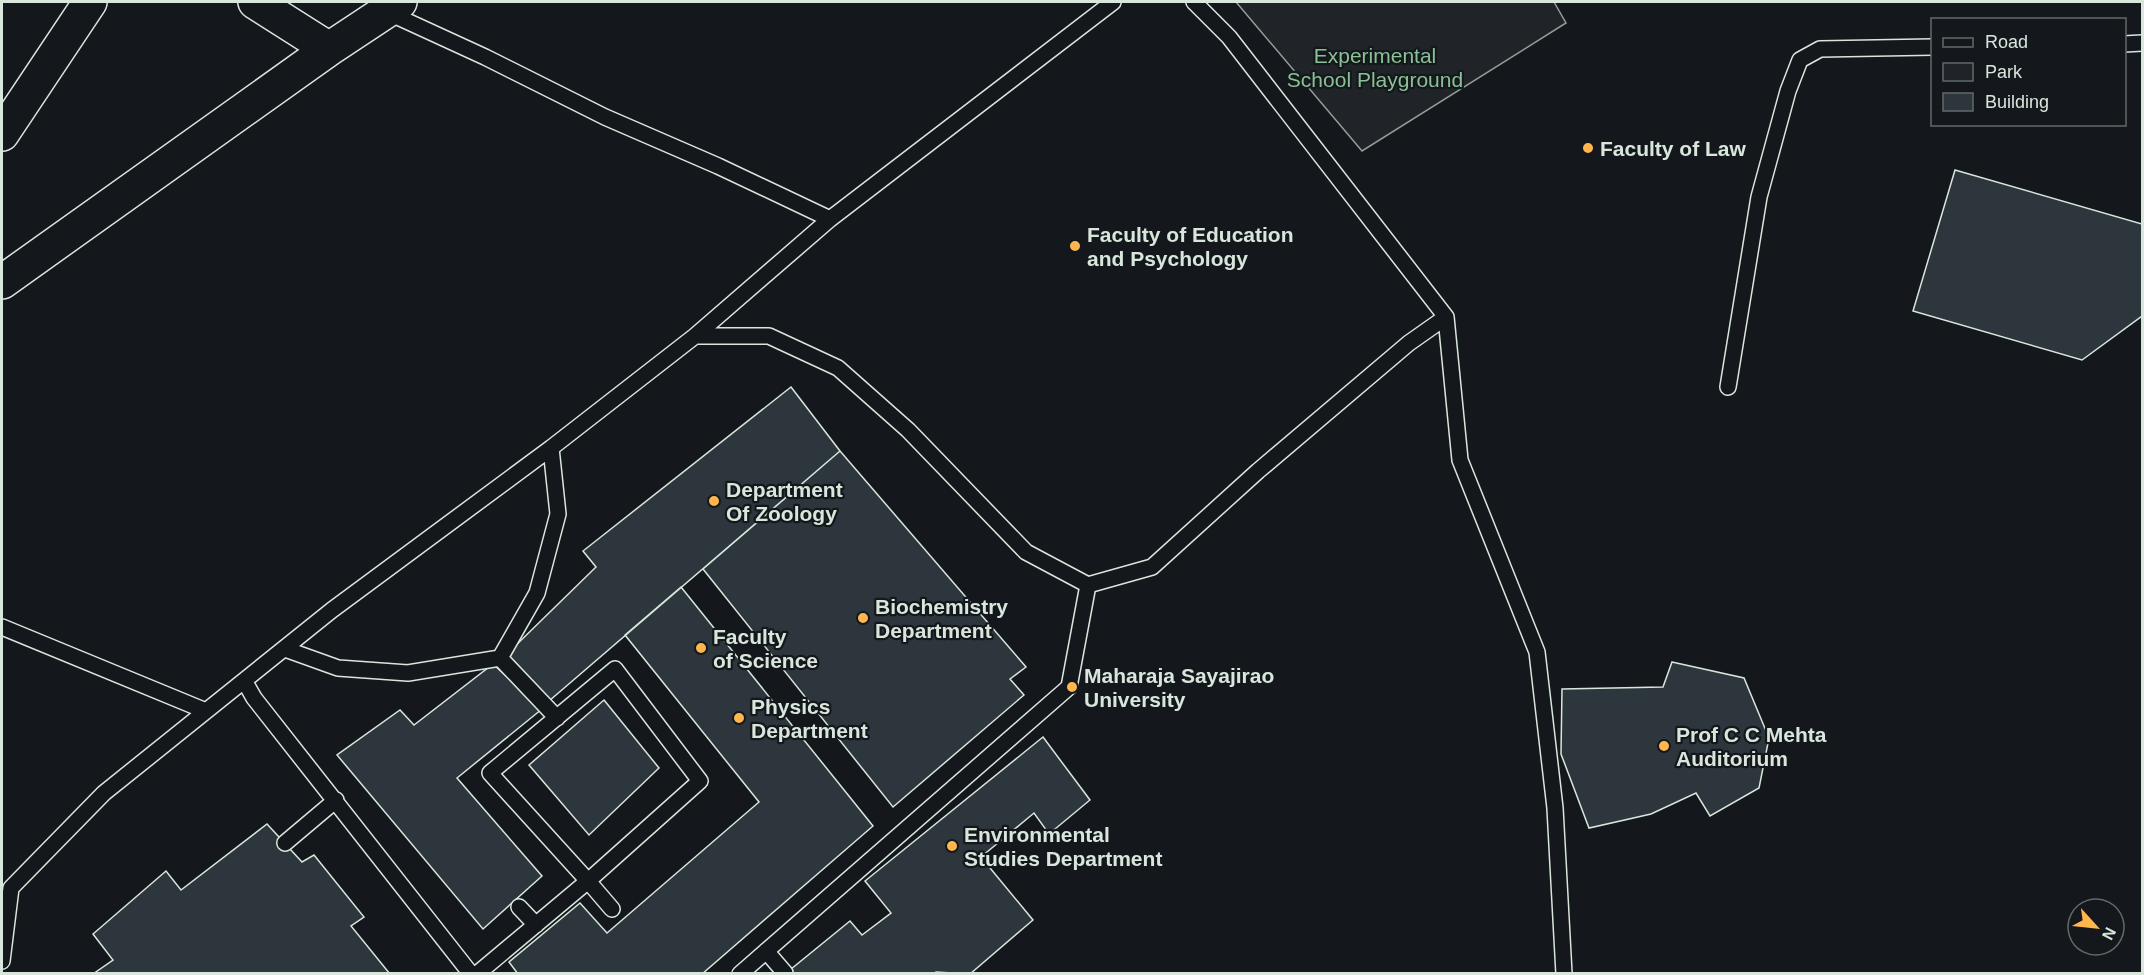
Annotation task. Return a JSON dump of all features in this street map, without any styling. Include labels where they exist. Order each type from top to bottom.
[{"type":"main road","points":[[2,134],[90,2]]},
{"type":"main road","points":[[255,2],[329,49]]},
{"type":"main road","points":[[2,282],[329,49],[393,7]]},
{"type":"lane","points":[[2,961],[6,885],[104,793],[332,610],[551,448],[695,336],[830,219],[1113,2]]},
{"type":"lane","points":[[1194,2],[1229,37],[1446,317],[1460,460],[1537,652],[1555,808],[1564,974]]},
{"type":"lane","points":[[393,7],[485,57],[605,117],[718,166],[830,219]]},
{"type":"lane","points":[[2126,44],[2142,43]]},
{"type":"lane","points":[[1728,387],[1759,197],[1788,91],[1800,60],[1820,49],[1931,47]]},
{"type":"lane","points":[[695,336],[769,336],[838,368],[908,430],[1026,552],[1088,585],[1152,567],[1267,463],[1409,343],[1446,317]]},
{"type":"lane","points":[[500,658],[537,593],[558,514],[551,448]]},
{"type":"lane","points":[[740,974],[1069,687],[1088,585]]},
{"type":"lane","points":[[2,627],[206,711]]},
{"type":"lane","points":[[285,649],[338,668],[408,673],[500,658]]},
{"type":"lane","points":[[500,658],[557,718]]},
{"type":"lane","points":[[477,974],[588,881],[700,782],[615,669],[490,773],[588,881],[612,909]]},
{"type":"lane","points":[[244,682],[471,974]]},
{"type":"lane","points":[[285,843],[336,800]]},
{"type":"lane","points":[[519,907],[536,925]]},
{"type":"lane","points":[[766,951],[785,974]]},
{"type":"green space","name":"Experimental School Playground","points":[[1236,2],[1554,2],[1566,23],[1362,151]]},
{"type":"building","points":[[1955,170],[2142,224],[2142,316],[2082,360],[1913,311]]},
{"type":"building","name":"Department Of Zoology","points":[[791,387],[840,451],[549,701],[506,655],[596,567],[583,551]]},
{"type":"building","name":"Biochemistry Department","points":[[840,451],[1026,667],[1010,679],[1024,695],[893,807],[703,569]]},
{"type":"building","name":"Physics Department","points":[[681,587],[873,826],[702,974],[518,974],[509,962],[580,903],[607,933],[759,802],[625,635]]},
{"type":"building","name":"Prof C C Mehta Auditorium","points":[[1672,662],[1744,678],[1769,738],[1759,788],[1710,816],[1696,793],[1651,814],[1589,828],[1561,754],[1562,689],[1663,687]]},
{"type":"building","points":[[493,664],[542,709],[457,778],[542,876],[483,929],[337,755],[400,710],[414,725]]},
{"type":"building","points":[[604,700],[659,768],[589,835],[529,765]]},
{"type":"building","name":"Environmental Studies Department","points":[[1043,737],[1090,800],[1049,834],[1034,813],[981,857],[1033,920],[970,974],[936,972],[934,974],[785,974],[850,921],[862,935],[891,913],[865,881]]},
{"type":"building","points":[[267,824],[302,862],[314,855],[364,917],[351,926],[390,974],[93,974],[113,960],[93,934],[166,871],[181,890]]},
{"type":"place","name":"Faculty of Law","points":[[1588,148]]},
{"type":"place","name":"Faculty of Education and Psychology","points":[[1075,246]]},
{"type":"place","name":"Department Of Zoology","points":[[714,501]]},
{"type":"place","name":"Biochemistry Department","points":[[863,618]]},
{"type":"place","name":"Faculty of Science","points":[[701,648]]},
{"type":"place","name":"Maharaja Sayajirao University","points":[[1072,687]]},
{"type":"place","name":"Physics Department","points":[[739,718]]},
{"type":"place","name":"Prof C C Mehta Auditorium","points":[[1664,746]]},
{"type":"place","name":"Environmental Studies Department","points":[[952,846]]}]
